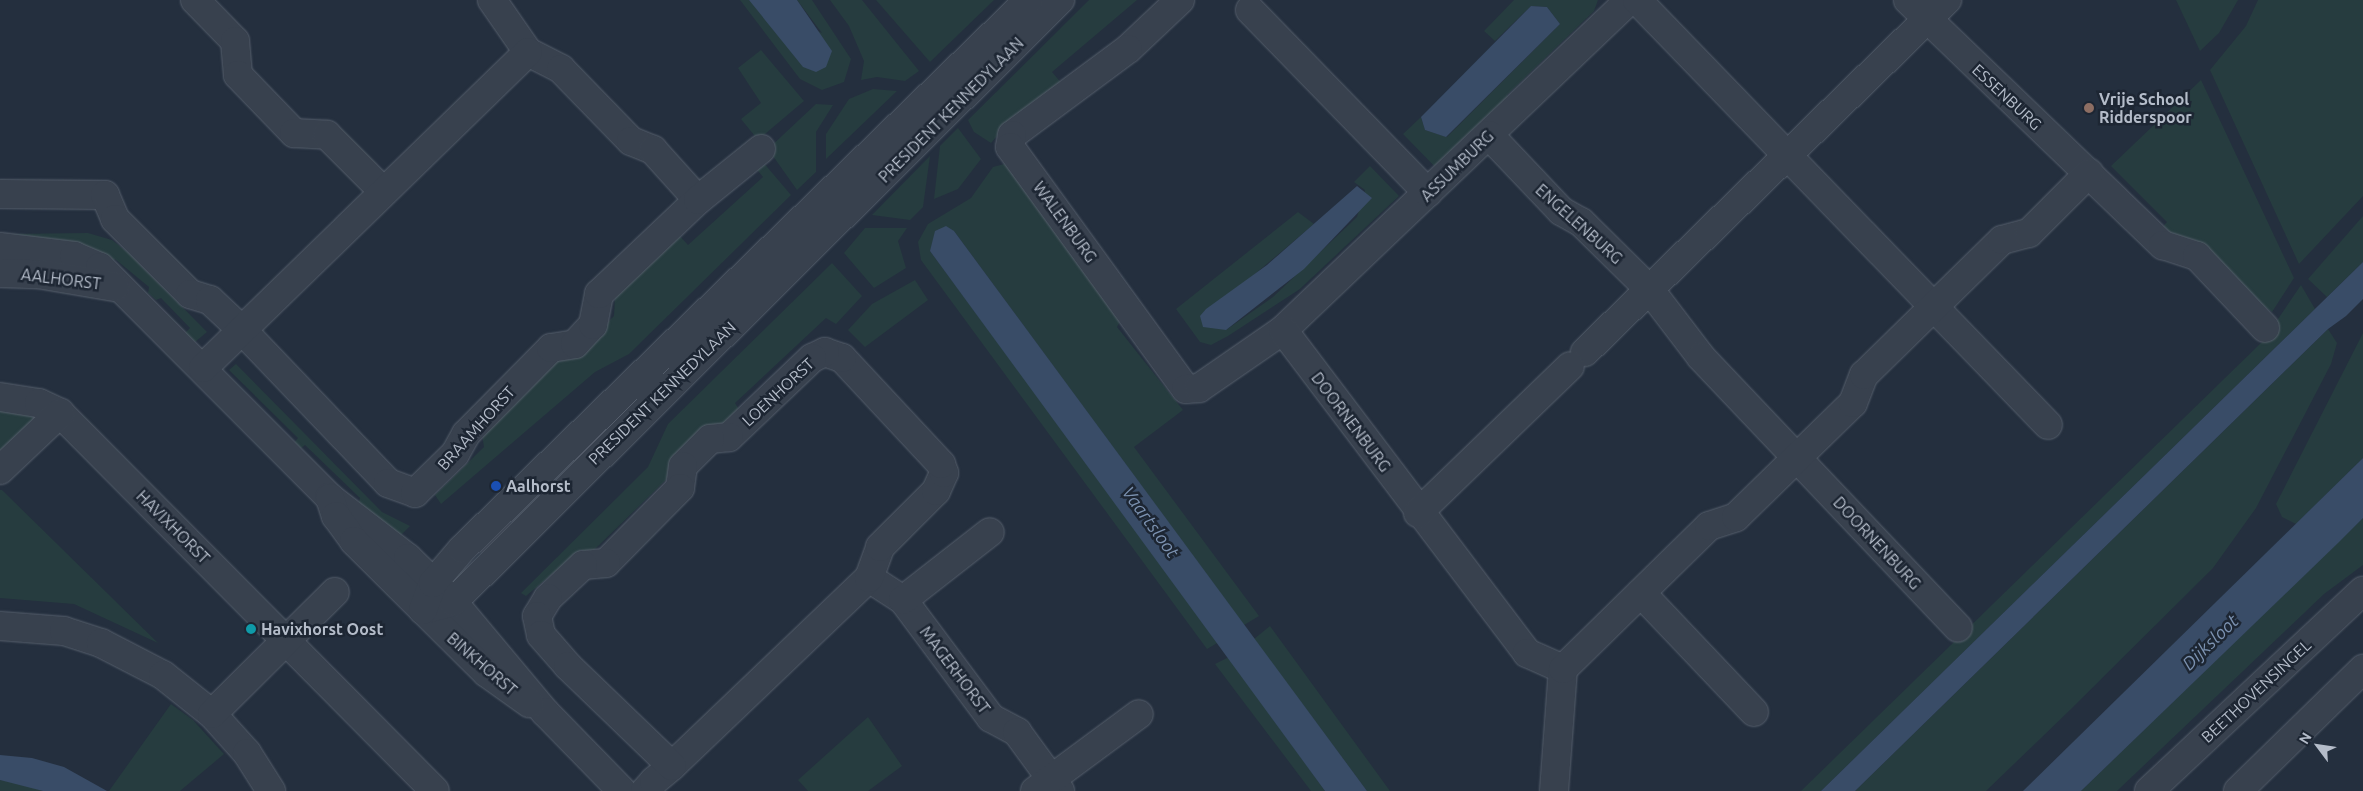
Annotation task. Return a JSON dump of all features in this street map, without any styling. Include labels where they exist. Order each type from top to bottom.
[{"type":"street","points":[[195,0],[235,41],[238,75],[294,133],[327,134],[382,190]]},
{"type":"street","points":[[492,0],[528,52],[561,69],[632,141],[652,150],[698,200]]},
{"type":"street","name":"PRESIDENT KENNEDYLAAN","points":[[423,610],[433,583],[462,549],[1029,0]]},
{"type":"street","name":"PRESIDENT KENNEDYLAAN","points":[[423,610],[453,602],[1060,0]]},
{"type":"street","name":"WALENBURG","points":[[1180,0],[1128,49],[1012,135],[1010,147],[1186,388],[1199,388],[1283,330]]},
{"type":"street","name":"ASSUMBURG","points":[[1283,330],[1630,0]]},
{"type":"street","points":[[1637,0],[2048,425]]},
{"type":"street","name":"ESSENBURG","points":[[1908,0],[2088,173]]},
{"type":"street","points":[[1418,513],[1650,290],[1786,154],[1948,0]]},
{"type":"street","points":[[1250,10],[1428,193]]},
{"type":"street","points":[[203,368],[382,190],[528,52]]},
{"type":"street","name":"ENGELENBURG","points":[[1489,135],[1561,211],[1581,222],[1650,290],[1701,357],[1796,457]]},
{"type":"street","name":"BRAAMHORST","points":[[242,330],[388,483],[415,493],[455,454],[466,434],[552,348],[575,344],[593,325],[599,294],[698,200],[761,149]]},
{"type":"street","points":[[1554,791],[1563,669],[1709,526],[1736,517],[1853,403],[1863,376],[2002,240],[2030,233],[2088,173],[2163,245],[2197,256],[2265,328]]},
{"type":"street","points":[[0,194],[106,195],[115,219],[190,294],[210,300],[242,330]]},
{"type":"street","name":"AALHORST","points":[[0,247],[74,256],[100,267],[203,368],[329,497],[408,558],[453,602]]},
{"type":"street","name":"AALHORST","points":[[0,273],[48,275],[121,288]]},
{"type":"street","name":"DOORNENBURG","points":[[1283,330],[1418,513],[1527,653],[1563,669]]},
{"type":"street","name":"LOENHORST","points":[[645,791],[672,766],[869,578],[880,547],[936,490],[944,473],[941,464],[842,358],[826,352],[812,358],[729,437],[710,438],[683,466],[680,488],[606,563],[583,565],[548,598],[537,616],[542,635],[568,666],[672,766]]},
{"type":"street","name":"HAVIXHORST","points":[[0,398],[39,403],[60,412],[435,791]]},
{"type":"street","points":[[0,470],[60,412]]},
{"type":"street","name":"DOORNENBURG","points":[[1796,457],[1958,628]]},
{"type":"street","name":"AALHORST","points":[[329,497],[345,530],[423,610]]},
{"type":"street","points":[[903,600],[990,532]]},
{"type":"street","name":"MAGERHORST","points":[[869,578],[903,600],[991,718],[1017,732],[1048,787],[1139,714]]},
{"type":"street","name":"BEETHOVENSINGEL","points":[[2159,788],[2363,591]]},
{"type":"street","points":[[212,714],[287,642],[335,592]]},
{"type":"street","points":[[1641,593],[1754,712]]},
{"type":"street","name":"BINKHORST","points":[[453,602],[546,712],[622,791]]},
{"type":"street","name":"BINKHORST","points":[[423,610],[498,683],[546,712]]},
{"type":"street","points":[[0,626],[64,631],[101,643],[163,675],[212,714],[247,753],[271,791]]},
{"type":"street","points":[[2238,791],[2363,669]]},
{"type":"green space","points":[[740,0],[749,0],[822,33],[797,0],[812,0],[851,59],[844,82],[822,90],[800,79]]},
{"type":"green space","points":[[830,0],[862,0],[919,71],[905,81],[877,77],[861,80],[864,61],[849,26]]},
{"type":"green space","points":[[876,0],[994,0],[930,62]]},
{"type":"green space","points":[[1089,0],[1137,0],[1052,72],[1064,86],[1003,129],[991,143],[974,132],[968,120]]},
{"type":"green space","points":[[1514,0],[1598,0],[1594,11],[1507,95],[1513,101],[1503,111],[1497,106],[1441,160],[1440,172],[1403,134],[1421,117],[1425,130],[1447,137],[1560,24],[1547,7],[1531,6],[1495,41],[1484,31]]},
{"type":"green space","points":[[2176,0],[2238,0],[2219,33],[2200,51]]},
{"type":"green space","points":[[2258,0],[2363,0],[2363,196],[2299,264],[2210,70],[2246,26]]},
{"type":"green space","points":[[761,50],[804,101],[758,140],[741,119],[761,103],[738,68]]},
{"type":"green space","points":[[2201,80],[2294,278],[2272,312],[2159,231],[2167,222],[2111,166]]},
{"type":"green space","points":[[873,89],[897,91],[826,159],[826,134],[849,99]]},
{"type":"green space","points":[[816,104],[833,105],[816,132],[816,172],[797,190],[768,149]]},
{"type":"green space","points":[[958,128],[981,159],[958,189],[934,199],[940,146]]},
{"type":"green space","points":[[930,156],[923,207],[910,220],[872,215]]},
{"type":"green space","points":[[762,161],[791,195],[629,354],[595,372],[441,504],[435,495],[484,447],[482,435],[558,359],[572,358],[614,316],[615,297],[678,234],[688,245],[763,177],[754,166]]},
{"type":"green space","points":[[1012,162],[1123,316],[1117,327],[1183,410],[1134,447],[1259,616],[1244,625],[954,231],[930,251],[1219,642],[1207,649],[921,260],[918,242],[928,224],[971,198],[993,167]]},
{"type":"green space","points":[[1370,166],[1399,196],[1300,289],[1228,336],[1211,345],[1200,342],[1176,309],[1298,212],[1314,224],[1242,285],[1226,330],[1273,297],[1357,217],[1365,190],[1354,182]]},
{"type":"green space","points":[[2363,216],[2363,262],[2327,297],[2308,279]]},
{"type":"green space","points":[[865,228],[907,228],[898,241],[906,268],[874,288],[844,253]]},
{"type":"green space","points":[[88,233],[112,240],[129,253],[207,332],[195,342],[185,333],[190,328],[161,298],[156,300],[148,293],[149,287],[115,259],[110,265],[8,242],[8,234]]},
{"type":"green space","points":[[832,263],[862,296],[836,324],[826,318],[735,403],[741,413],[719,431],[706,427],[669,465],[673,473],[592,552],[581,550],[526,596],[521,593],[648,467],[668,424]]},
{"type":"green space","points":[[915,280],[928,300],[865,347],[848,330],[872,304]]},
{"type":"green space","points":[[2301,285],[2315,309],[1821,791],[1801,791],[2263,341]]},
{"type":"green space","points":[[2328,329],[2337,343],[2331,364],[2256,508],[2213,568],[2070,710],[1986,791],[1855,791]]},
{"type":"green space","points":[[2363,333],[2363,458],[2296,524],[2282,517],[2276,504]]},
{"type":"green space","points":[[236,364],[382,512],[410,526],[398,538],[358,505],[360,498],[305,445],[299,450],[293,444],[298,438],[229,370]]},
{"type":"green space","points":[[0,407],[39,415],[0,451]]},
{"type":"green space","points":[[0,490],[158,643],[74,604],[0,598]]},
{"type":"green space","points":[[2363,518],[2363,565],[2324,594],[2117,791],[2081,791]]},
{"type":"green space","points":[[1270,626],[1390,791],[1367,791],[1254,639]]},
{"type":"green space","points":[[1229,657],[1325,791],[1311,791],[1215,664]]},
{"type":"green space","points":[[171,704],[193,720],[224,754],[180,791],[109,791]]},
{"type":"green space","points":[[868,717],[902,766],[868,791],[808,791],[798,780]]},
{"type":"green space","points":[[0,780],[19,783],[43,791],[0,791]]},
{"type":"water","points":[[749,0],[797,0],[832,51],[826,67],[816,72],[803,67]]},
{"type":"water","points":[[1531,6],[1547,7],[1560,24],[1446,137],[1425,130],[1421,117]]},
{"type":"water","points":[[1357,186],[1372,198],[1304,269],[1226,330],[1203,327],[1200,316],[1206,309],[1267,265]]},
{"type":"water","name":"Vaartsloot","points":[[946,226],[954,231],[1367,791],[1325,791],[930,251],[935,231]]},
{"type":"water","points":[[2363,262],[2363,299],[2346,316],[2328,329],[1855,791],[1821,791]]},
{"type":"water","name":"Dijksloot","points":[[2363,458],[2363,518],[2338,543],[2081,791],[2023,791]]},
{"type":"water","points":[[0,755],[32,758],[64,767],[107,791],[43,791],[0,780]]},
{"type":"place","name":"Vrije School Ridderspoor","points":[[2089,108]]},
{"type":"place","name":"Aalhorst","points":[[496,486]]},
{"type":"place","name":"Havixhorst Oost","points":[[251,629]]}]
